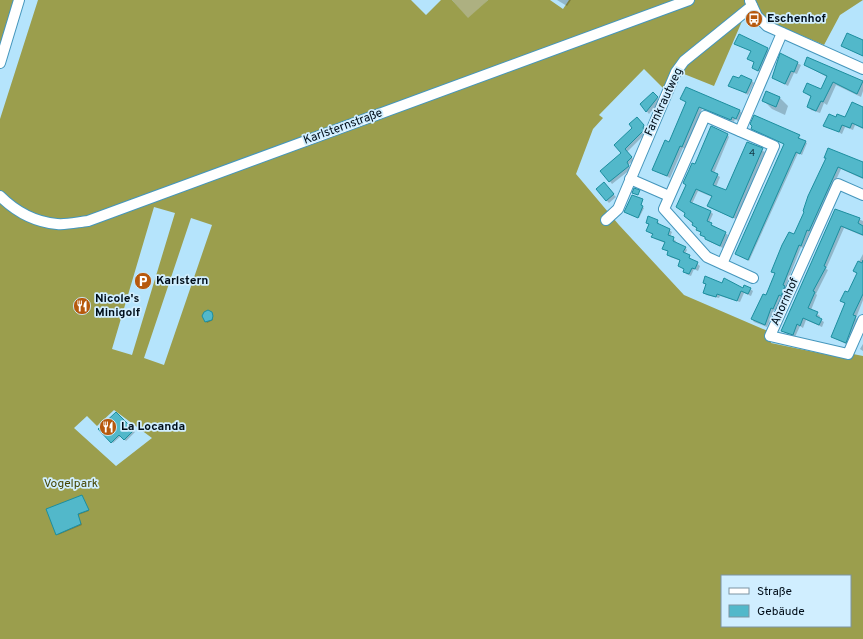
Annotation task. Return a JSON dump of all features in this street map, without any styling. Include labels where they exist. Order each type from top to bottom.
[{"type":"street","points":[[0,63],[19,0]]},
{"type":"street","name":"Karlsternstraße","points":[[0,196],[11,207],[30,218],[57,224],[88,221],[689,0]]},
{"type":"street","points":[[751,3],[757,16],[767,26],[863,69]]},
{"type":"street","name":"Farnkrautweg","points":[[606,220],[618,209],[676,72],[684,61],[751,3]]},
{"type":"street","points":[[740,131],[782,33]]},
{"type":"street","points":[[722,264],[774,146],[705,116],[664,209],[706,257],[753,278]]},
{"type":"street","points":[[630,179],[669,196]]},
{"type":"street","name":"Ahornhof","points":[[863,195],[838,184],[770,336],[848,354],[863,320]]},
{"type":"green space","points":[[0,0],[19,0],[0,63]]},
{"type":"green space","name":"Vogelpark","points":[[38,0],[411,0],[426,15],[441,0],[452,0],[468,18],[488,0],[550,0],[563,9],[569,0],[863,0],[840,15],[824,45],[746,12],[714,86],[674,70],[665,90],[644,69],[599,115],[603,118],[593,129],[576,174],[619,225],[684,295],[770,332],[771,343],[848,359],[853,354],[863,356],[863,639],[0,639],[0,119]],"holes":[[[154,207],[175,213],[132,355],[112,349]],[[191,218],[212,225],[164,365],[144,358]],[[114,410],[152,438],[116,466],[74,428],[87,416],[97,426]]]},
{"type":"green space","points":[[452,0],[488,0],[468,19]]},
{"type":"building","points":[[847,33],[863,40],[863,56],[841,46]]},
{"type":"building","points":[[739,34],[768,48],[758,71],[752,68],[754,62],[747,59],[751,51],[734,44]]},
{"type":"building","points":[[780,53],[798,62],[794,72],[791,71],[785,84],[772,78]]},
{"type":"building","points":[[807,57],[863,81],[857,94],[833,82],[823,102],[821,101],[816,111],[807,107],[811,96],[803,92],[807,83],[821,89],[827,76],[804,65]]},
{"type":"building","points":[[741,75],[752,80],[746,93],[728,86],[733,76],[739,78]]},
{"type":"building","points":[[686,87],[740,110],[736,119],[732,117],[731,120],[699,107],[682,147],[680,146],[667,176],[652,170],[665,140],[669,142],[686,102],[680,99]]},
{"type":"building","points":[[766,91],[780,97],[776,107],[762,101]]},
{"type":"building","points":[[653,92],[658,97],[646,112],[640,104]]},
{"type":"building","points":[[852,102],[863,107],[863,128],[852,123],[850,128],[842,125],[839,132],[823,126],[829,114],[836,117],[837,114],[845,117]]},
{"type":"building","points":[[754,115],[800,135],[798,138],[806,141],[800,154],[796,152],[748,260],[735,254],[784,144],[751,129],[752,126],[750,124]]},
{"type":"building","points":[[637,117],[644,125],[644,130],[625,149],[632,157],[627,162],[629,166],[609,182],[600,171],[621,153],[614,145],[632,128],[629,124]]},
{"type":"building","points":[[711,126],[728,134],[711,171],[718,174],[713,185],[726,190],[747,142],[763,148],[733,218],[707,206],[712,196],[696,189],[690,202],[711,211],[707,221],[712,223],[711,225],[726,232],[720,246],[700,235],[701,232],[696,230],[697,228],[692,225],[693,223],[684,216],[685,213],[676,207],[686,185],[683,183],[692,163],[695,164]]},
{"type":"building","points":[[828,148],[863,162],[863,178],[838,167],[809,231],[807,230],[801,246],[799,245],[783,285],[785,286],[781,296],[779,295],[773,309],[771,308],[765,325],[751,319],[763,294],[766,295],[775,273],[771,272],[782,245],[789,232],[794,234],[804,212],[803,211],[808,196],[826,158],[824,158]]},
{"type":"building","points":[[604,182],[614,194],[606,201],[596,189]]},
{"type":"building","points":[[634,188],[640,190],[638,195],[632,193]]},
{"type":"building","points":[[632,195],[643,199],[641,205],[643,206],[638,218],[624,212]]},
{"type":"building","points":[[835,209],[860,218],[858,223],[863,226],[863,235],[841,226],[824,266],[826,267],[813,291],[815,292],[808,308],[818,312],[816,316],[822,319],[819,325],[803,318],[800,326],[797,324],[793,335],[781,331]]},
{"type":"building","points":[[648,216],[658,220],[657,223],[670,229],[668,235],[674,237],[673,241],[686,247],[683,252],[690,255],[689,258],[698,262],[695,269],[692,268],[689,274],[683,272],[684,269],[678,266],[680,260],[667,255],[668,251],[662,249],[665,242],[651,237],[653,234],[646,231],[649,224],[646,223]]},
{"type":"building","points":[[863,260],[863,294],[853,315],[856,316],[846,343],[831,337],[845,303],[840,301],[845,291],[848,292],[857,273],[853,271],[858,261],[862,263]]},
{"type":"building","points":[[705,276],[722,283],[724,278],[743,288],[744,285],[751,288],[748,294],[741,291],[737,301],[717,294],[716,297],[703,293],[706,284],[703,283]]},
{"type":"building","points":[[208,310],[212,312],[212,320],[205,322],[202,316],[204,312]]},
{"type":"building","points":[[116,412],[134,430],[124,440],[119,435],[111,443],[98,429]]},
{"type":"building","points":[[82,495],[89,510],[78,514],[81,524],[56,535],[46,509]]},
{"type":"place","name":"Eschenhof","points":[[754,19]]},
{"type":"place","name":"Karlstern","points":[[143,281]]},
{"type":"place","name":"Nicole's Minigolf","points":[[82,306]]},
{"type":"place","name":"La Locanda","points":[[108,427]]}]
